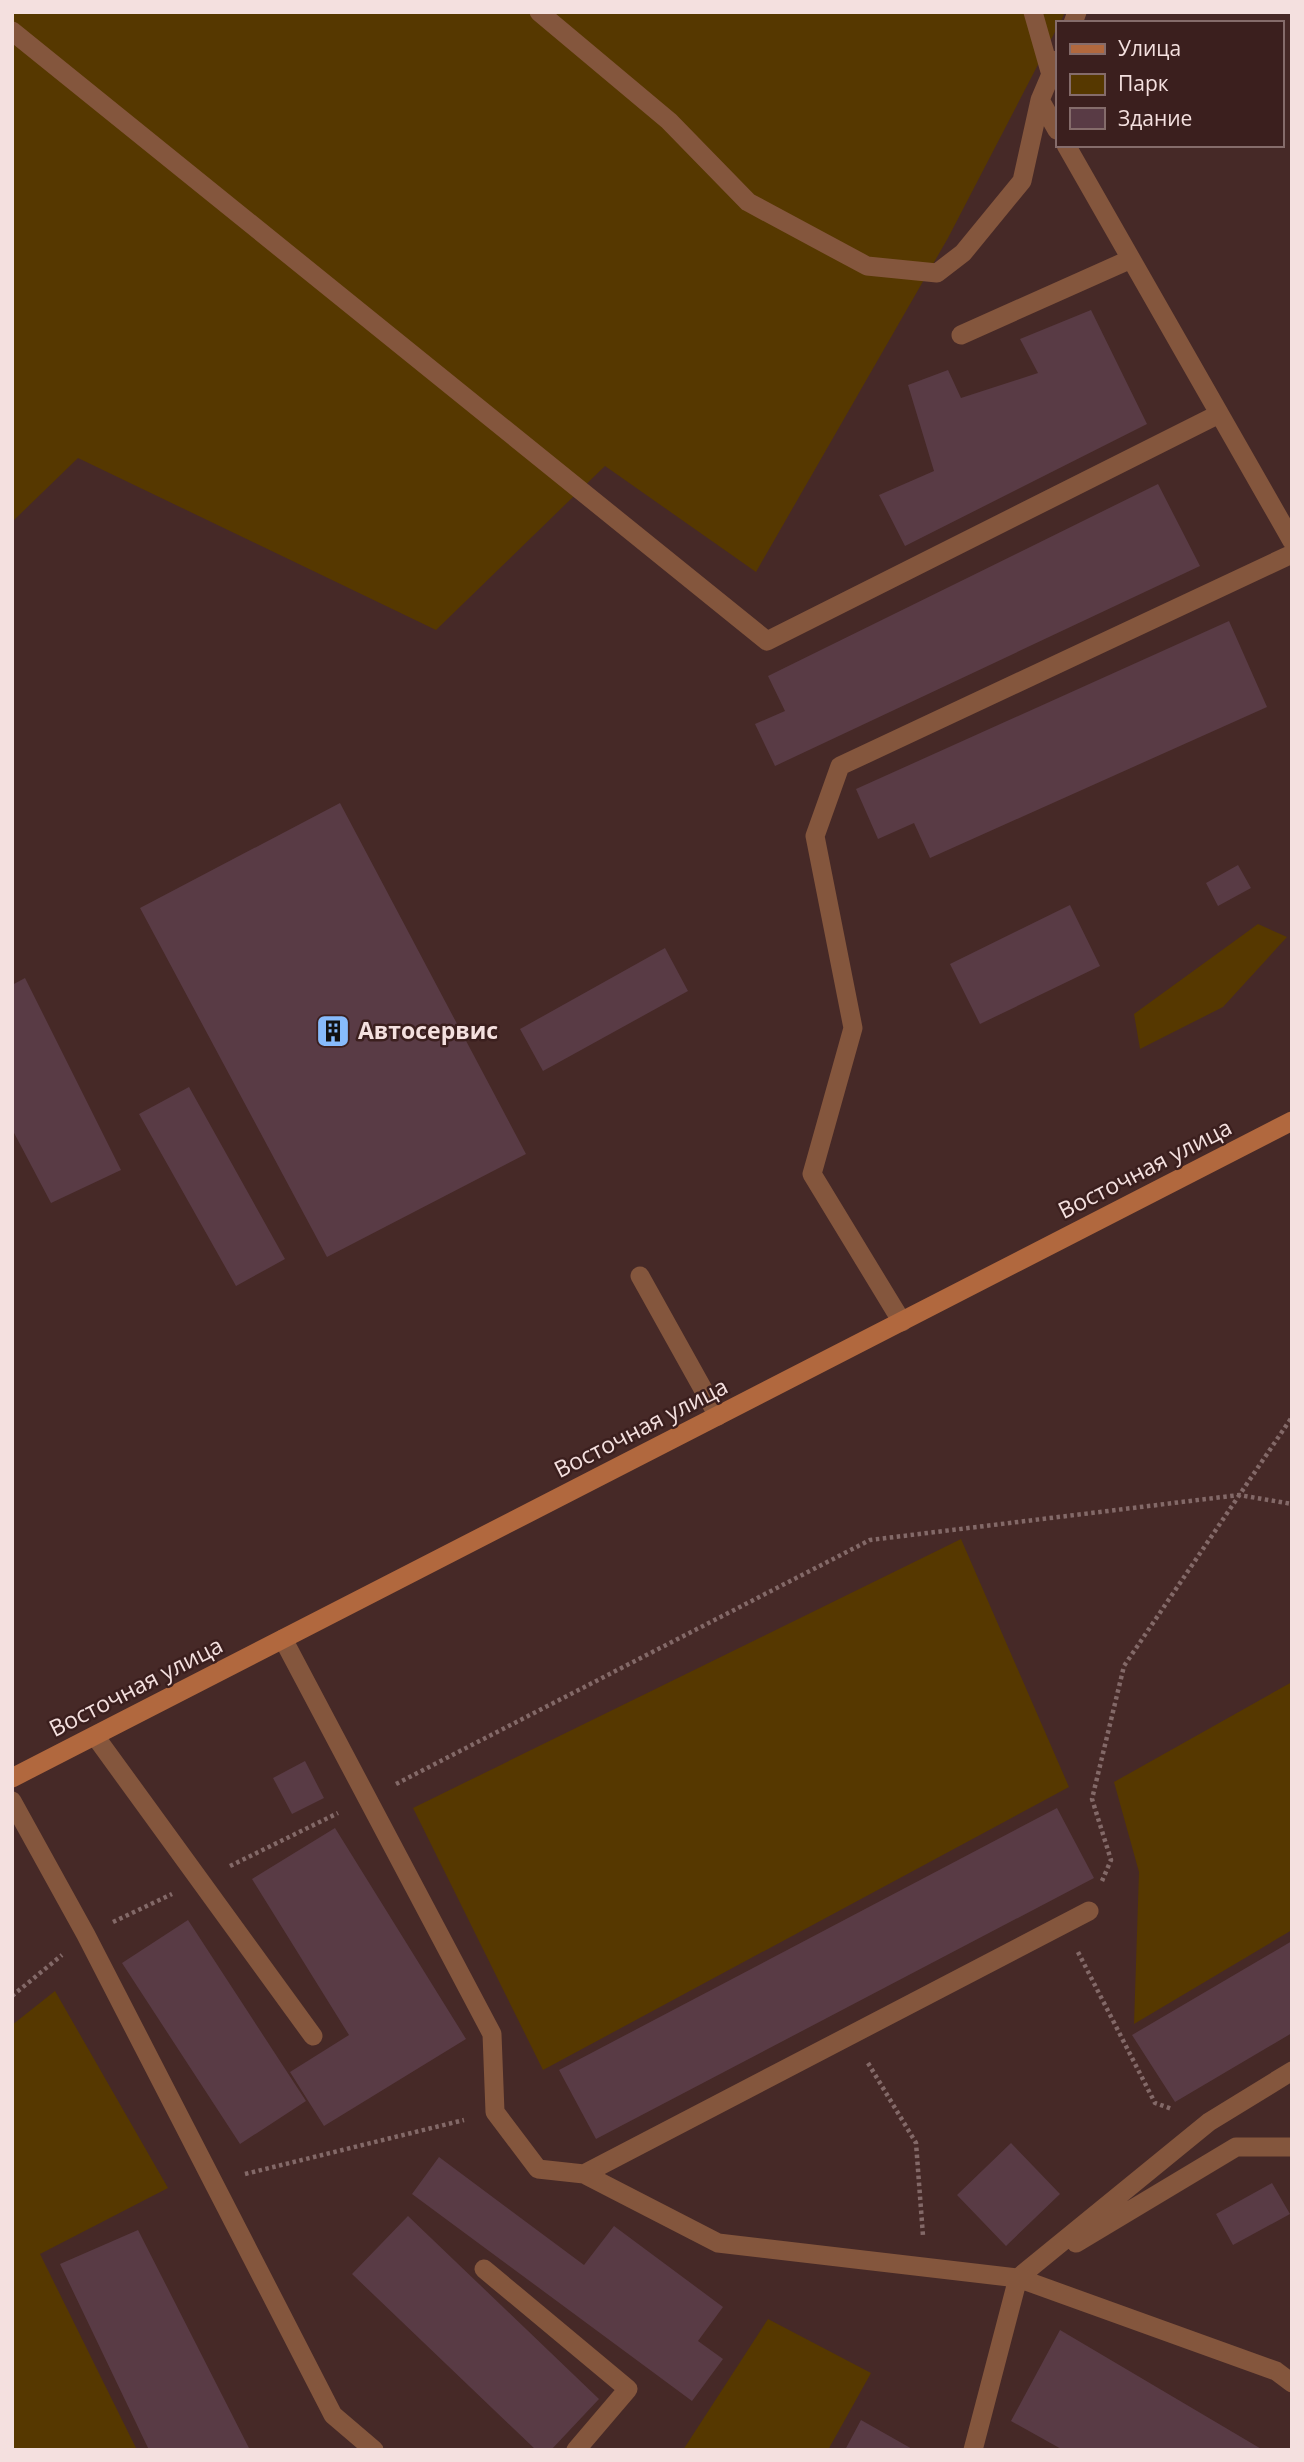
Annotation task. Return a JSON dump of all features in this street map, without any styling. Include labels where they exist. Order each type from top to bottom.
[{"type":"main road","name":"Восточная улица","points":[[12,1779],[1292,1121]]},
{"type":"lane","points":[[539,12],[669,121],[748,202],[867,266],[937,273],[964,253],[1022,181],[1040,100],[1054,68],[1033,12]]},
{"type":"lane","points":[[12,31],[767,641],[1219,414]]},
{"type":"lane","points":[[1040,100],[1056,128]]},
{"type":"lane","points":[[1067,147],[1292,541]]},
{"type":"lane","points":[[961,335],[1131,259]]},
{"type":"lane","points":[[902,1322],[812,1174],[853,1028],[815,836],[839,766],[1292,554]]},
{"type":"lane","points":[[640,1276],[718,1416]]},
{"type":"lane","points":[[283,1639],[492,2034],[495,2112],[538,2169],[584,2174],[718,2243],[1017,2278],[1276,2371],[1292,2383]]},
{"type":"lane","points":[[95,1736],[313,2036]]},
{"type":"lane","points":[[12,1801],[86,1935],[333,2415],[374,2450]]},
{"type":"lane","points":[[584,2174],[1089,1911]]},
{"type":"lane","points":[[974,2450],[1017,2278],[1209,2122],[1292,2071]]},
{"type":"lane","points":[[1017,2278],[1236,2147],[1292,2147]]},
{"type":"lane","points":[[484,2269],[628,2389],[576,2450]]},
{"type":"path","points":[[1089,1911],[1111,1860],[1092,1799],[1124,1666],[1292,1418]]},
{"type":"path","points":[[12,1996],[86,1935],[367,1799],[870,1540],[1239,1495],[1292,1504]]},
{"type":"path","points":[[1063,1924],[1155,2104],[1209,2122]]},
{"type":"path","points":[[851,2035],[916,2143],[926,2268]]},
{"type":"path","points":[[213,2182],[495,2112]]},
{"type":"green space","points":[[12,12],[1065,12],[1061,21],[1056,21],[1056,30],[948,238],[756,572],[605,466],[436,630],[78,458],[12,522]]},
{"type":"green space","points":[[1258,924],[1287,937],[1223,1007],[1140,1049],[1134,1014]]},
{"type":"green space","points":[[961,1539],[1069,1787],[543,2070],[413,1808]]},
{"type":"green space","points":[[1292,1682],[1292,1930],[1134,2024],[1139,1872],[1114,1782]]},
{"type":"green space","points":[[55,1991],[168,2188],[40,2254],[137,2450],[12,2450],[12,2025]]},
{"type":"green space","points":[[768,2319],[871,2373],[828,2450],[683,2450]]},
{"type":"building","points":[[1091,310],[1147,424],[905,546],[879,495],[934,471],[908,385],[948,370],[961,398],[1038,373],[1020,339]]},
{"type":"building","points":[[1158,484],[1200,566],[775,766],[755,724],[785,711],[768,676]]},
{"type":"building","points":[[1229,621],[1267,707],[930,858],[914,823],[878,839],[856,789]]},
{"type":"building","name":"Автосервис","points":[[340,803],[526,1154],[327,1257],[140,908]]},
{"type":"building","points":[[1238,865],[1251,888],[1218,906],[1206,883]]},
{"type":"building","points":[[1070,905],[1100,966],[980,1024],[950,964]]},
{"type":"building","points":[[665,948],[688,991],[543,1071],[520,1029]]},
{"type":"building","points":[[25,978],[121,1170],[51,1203],[12,1129],[12,985]]},
{"type":"building","points":[[189,1087],[285,1259],[236,1286],[139,1114]]},
{"type":"building","points":[[305,1761],[324,1798],[292,1814],[273,1778]]},
{"type":"building","points":[[1057,1808],[1094,1878],[596,2139],[559,2070]]},
{"type":"building","points":[[335,1828],[466,2039],[324,2126],[290,2072],[349,2035],[252,1879]]},
{"type":"building","points":[[188,1920],[306,2101],[240,2144],[122,1963]]},
{"type":"building","points":[[1292,1941],[1292,2033],[1175,2102],[1132,2035]]},
{"type":"building","points":[[1011,2143],[1060,2194],[1006,2246],[957,2195]]},
{"type":"building","points":[[439,2157],[584,2265],[614,2226],[723,2307],[698,2341],[723,2359],[692,2401],[412,2194]]},
{"type":"building","points":[[1272,2183],[1290,2214],[1233,2245],[1216,2214]]},
{"type":"building","points":[[408,2216],[599,2399],[551,2450],[536,2450],[352,2274]]},
{"type":"building","points":[[138,2230],[250,2450],[149,2450],[60,2264]]},
{"type":"building","points":[[1060,2330],[1263,2450],[1063,2450],[1011,2421]]},
{"type":"building","points":[[861,2420],[914,2450],[845,2450]]},
{"type":"place","name":"Автосервис","points":[[333,1031]]}]
